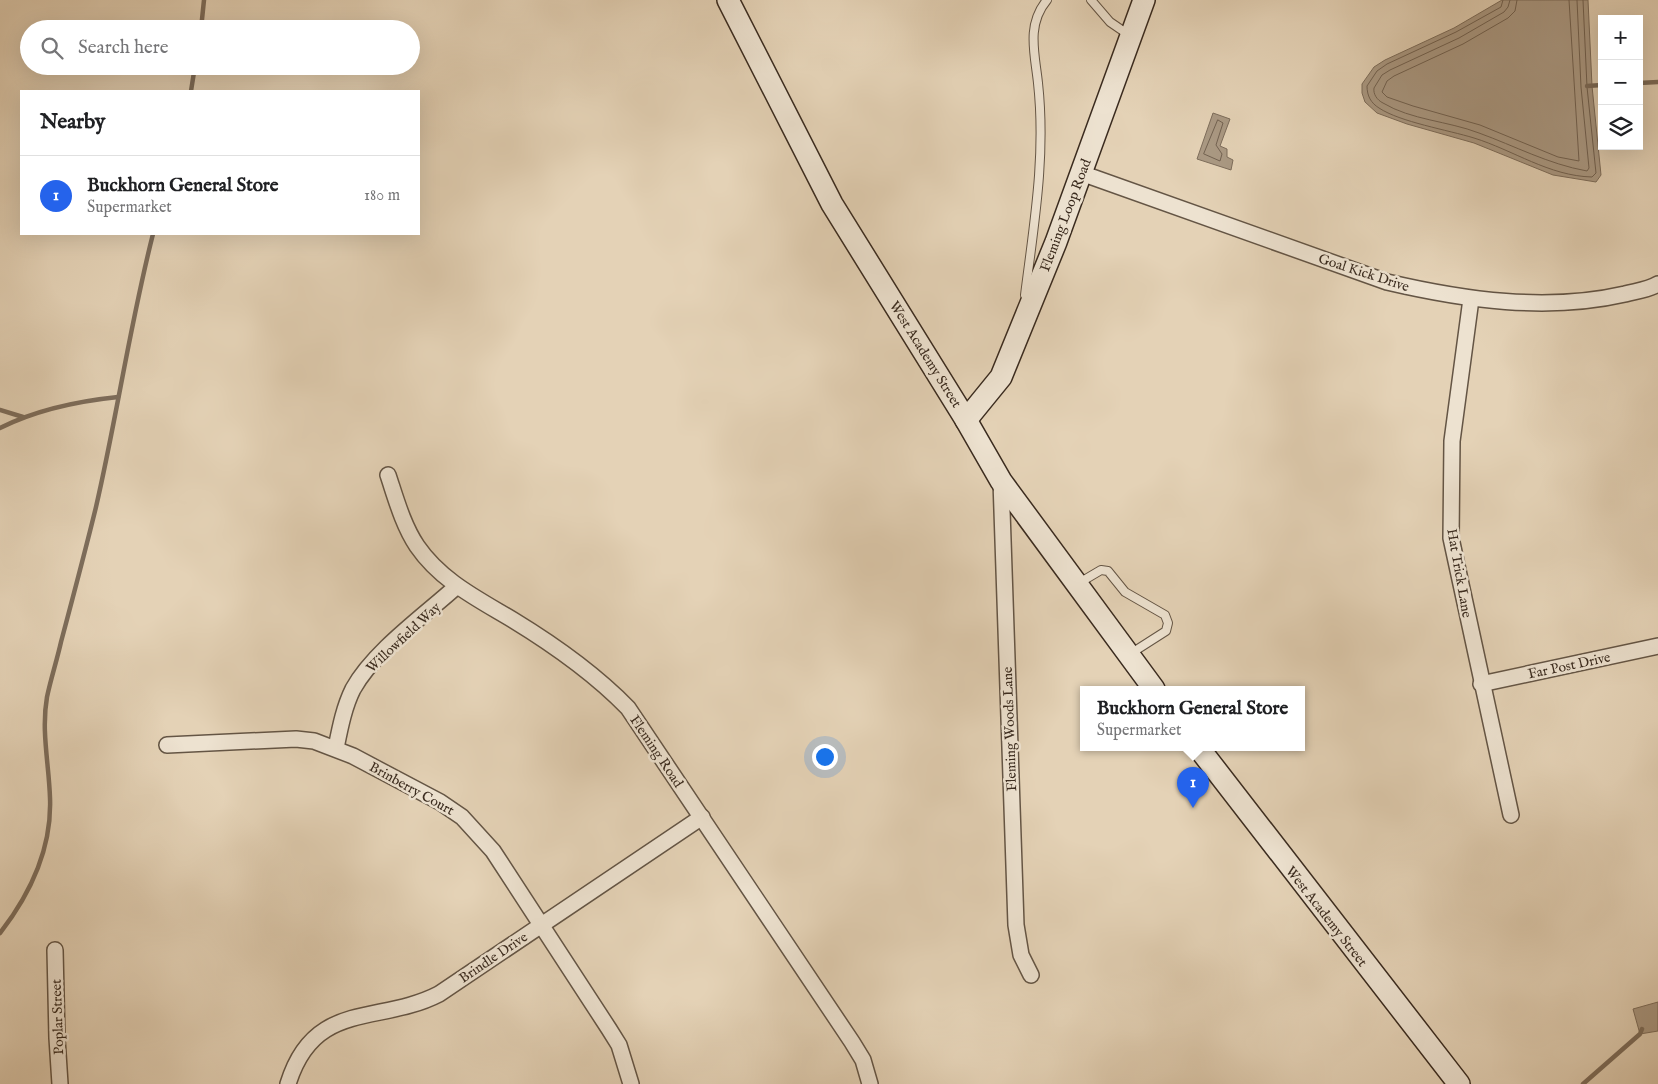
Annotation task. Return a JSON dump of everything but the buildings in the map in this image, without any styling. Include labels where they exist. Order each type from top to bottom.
[{"type":"main road","name":"West Academy Street","points":[[728,0],[832,204],[966,420],[1001,481],[1152,686]]},
{"type":"main road","name":"Fleming Loop Road","points":[[966,420],[1001,377],[1081,173],[1144,0]]},
{"type":"main road","name":"West Academy Street","points":[[1201,751],[1459,1084]]},
{"type":"street","name":"Goal Kick Drive","points":[[1081,173],[1387,282],[1472,299],[1566,303],[1601,299],[1658,284]]},
{"type":"street","name":"Hat Trick Lane","points":[[1472,299],[1452,440],[1450,538],[1510,815]]},
{"type":"street","name":"Fleming Road","points":[[388,475],[397,503],[417,546],[436,568],[457,586],[554,646],[612,691],[641,725],[852,1042],[863,1060],[870,1084]]},
{"type":"street","name":"Fleming Woods Lane","points":[[1001,481],[1016,925],[1021,955],[1030,975]]},
{"type":"street","name":"Willowfield Way","points":[[336,748],[344,712],[353,689],[365,670],[457,586]]},
{"type":"street","name":"Far Post Drive","points":[[1481,684],[1658,646]]},
{"type":"street","name":"Brinberry Court","points":[[167,745],[296,739],[314,741],[336,748],[440,802],[462,817],[493,851],[619,1045],[630,1084]]},
{"type":"street","name":"Brindle Drive","points":[[288,1084],[303,1052],[315,1038],[334,1024],[373,1012],[421,1003],[439,994],[702,817]]},
{"type":"street","name":"Poplar Street","points":[[55,950],[56,1038],[60,1084]]},
{"type":"lane","points":[[1023,324],[1042,160],[1042,117],[1033,35],[1037,12],[1047,0]]},
{"type":"lane","points":[[1091,0],[1110,22],[1131,37]]},
{"type":"lane","points":[[1076,584],[1101,570],[1108,571],[1125,592],[1165,615],[1168,623],[1166,631],[1128,655]]},
{"type":"water","points":[[1502,0],[1588,0],[1592,86],[1601,175],[1596,182],[1553,175],[1474,143],[1407,124],[1377,113],[1365,102],[1362,84],[1374,67],[1454,28]]},
{"type":"water","points":[[1213,113],[1230,119],[1220,146],[1227,149],[1227,157],[1233,160],[1231,170],[1197,159]]},
{"type":"water","points":[[1658,1002],[1658,1031],[1640,1034],[1633,1009]]},
{"type":"waterway","points":[[202,20],[204,0]]},
{"type":"waterway","points":[[191,90],[194,75]]},
{"type":"waterway","points":[[1643,83],[1658,82]]},
{"type":"waterway","points":[[1587,86],[1598,85]]},
{"type":"waterway","points":[[0,933],[30,886],[43,853],[47,835],[50,817],[45,735],[47,697],[96,507],[137,302],[153,235]]},
{"type":"waterway","points":[[0,428],[28,416],[58,407],[118,397]]},
{"type":"waterway","points":[[0,410],[23,417]]},
{"type":"waterway","points":[[1583,1084],[1640,1034],[1642,1029]]},
{"type":"place","name":"Buckhorn General Store","points":[[1193,808]]}]
